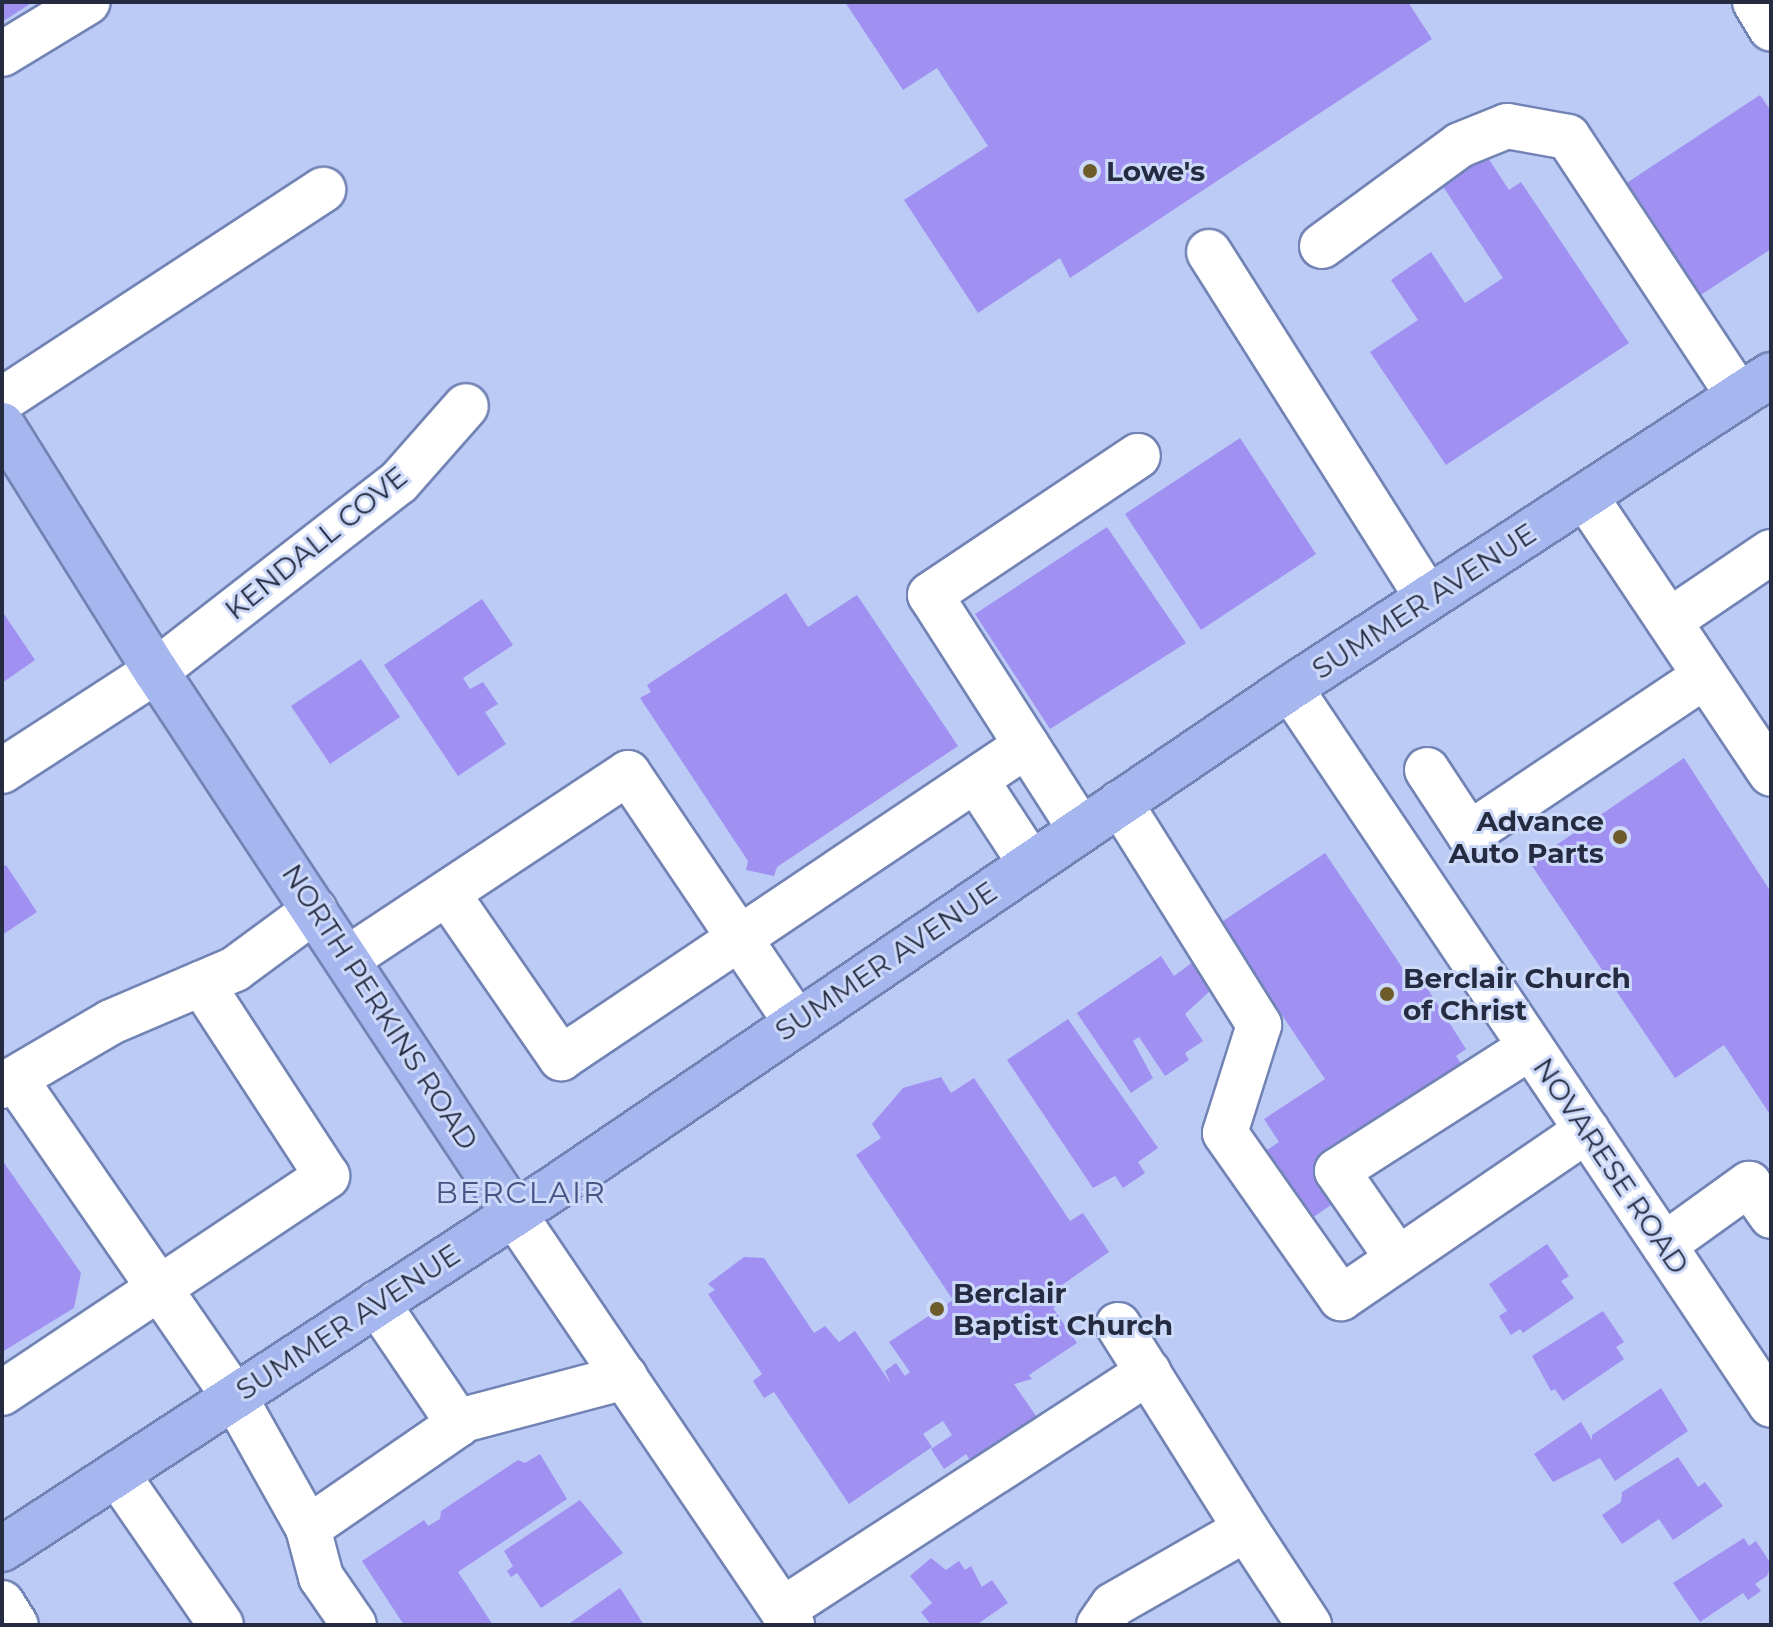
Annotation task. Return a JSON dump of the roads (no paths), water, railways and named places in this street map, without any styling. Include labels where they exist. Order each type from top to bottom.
[{"type":"main road","name":"SUMMER AVENUE","points":[[2,1549],[514,1214],[1290,688],[1755,386]]},
{"type":"main road","name":"NORTH PERKINS ROAD","points":[[2,425],[156,671],[514,1214]]},
{"type":"street","points":[[2,54],[88,2]]},
{"type":"street","points":[[1755,2],[1771,29]]},
{"type":"street","points":[[1322,246],[1460,145],[1507,126],[1568,137],[1755,386]]},
{"type":"street","points":[[2,400],[323,190]]},
{"type":"street","points":[[1209,252],[1428,598]]},
{"type":"street","name":"KENDALL COVE","points":[[2,771],[156,671],[399,482],[466,406]]},
{"type":"street","points":[[1081,830],[930,595],[1138,456]]},
{"type":"street","points":[[1585,496],[1771,774]]},
{"type":"street","points":[[1669,621],[1771,552]]},
{"type":"street","points":[[1427,770],[1469,834],[1705,676]]},
{"type":"street","name":"NOVARESE ROAD","points":[[1290,688],[1771,1405]]},
{"type":"street","points":[[447,893],[561,1058],[742,940],[1027,745]]},
{"type":"street","points":[[347,959],[628,773],[796,1022]]},
{"type":"street","points":[[976,780],[1031,864]]},
{"type":"street","points":[[1120,803],[1259,1025],[1225,1133],[1341,1298],[1587,1130]]},
{"type":"street","points":[[315,910],[235,969],[111,1022],[9,1082],[234,1396],[308,1528],[321,1577],[354,1625]]},
{"type":"street","points":[[2,1393],[327,1176],[201,983]]},
{"type":"street","points":[[1398,1259],[1337,1171],[1531,1047]]},
{"type":"street","points":[[1664,1245],[1764,1190]]},
{"type":"street","name":"NORTH PERKINS ROAD","points":[[514,1214],[787,1618]]},
{"type":"street","points":[[377,1303],[459,1421]]},
{"type":"street","points":[[1118,1325],[1309,1625]]},
{"type":"street","points":[[787,1618],[1148,1372]]},
{"type":"street","points":[[308,1528],[459,1421],[625,1377]]},
{"type":"street","points":[[117,1474],[221,1625]]},
{"type":"street","points":[[1099,1625],[1113,1605],[1246,1529]]},
{"type":"street","points":[[2,1603],[16,1625]]},
{"type":"place","name":"Lowe's","points":[[1090,171]]},
{"type":"place","name":"Advance Auto Parts","points":[[1620,837]]},
{"type":"place","name":"Berclair Church of Christ","points":[[1387,994]]},
{"type":"place","name":"Berclair Baptist Church","points":[[937,1309]]},
{"type":"district","name":"BERCLAIR","points":[[521,1193]]}]
